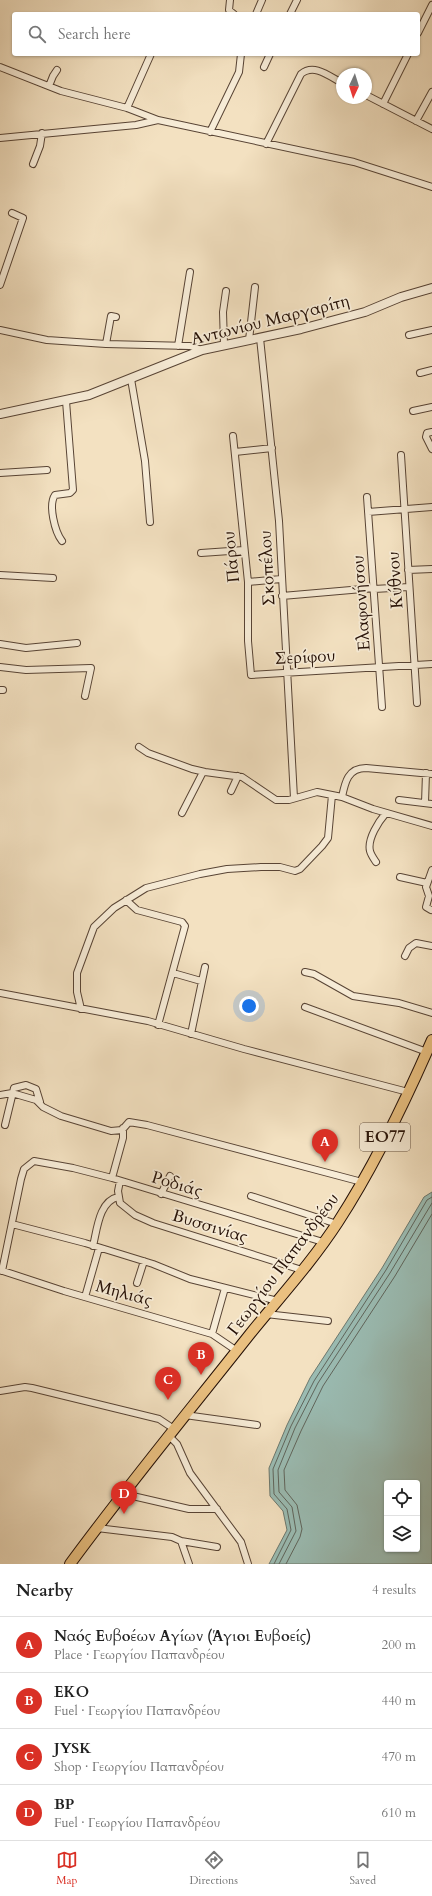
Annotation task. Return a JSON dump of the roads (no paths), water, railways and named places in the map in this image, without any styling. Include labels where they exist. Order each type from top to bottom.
[{"type":"main road","name":"Γεωργίου Παπανδρέου","points":[[70,1564],[171,1432],[266,1314],[278,1302],[337,1224],[362,1182],[408,1092],[432,1040]]},
{"type":"street","points":[[230,0],[229,10],[232,12]]},
{"type":"street","points":[[257,12],[262,0]]},
{"type":"street","points":[[291,12],[297,0]]},
{"type":"street","points":[[420,29],[432,5]]},
{"type":"street","points":[[127,108],[150,56]]},
{"type":"street","points":[[210,132],[239,72],[241,56]]},
{"type":"street","points":[[264,67],[269,56]]},
{"type":"street","points":[[383,104],[407,56]]},
{"type":"street","points":[[0,66],[61,91],[127,108],[158,120],[354,162],[432,187]]},
{"type":"street","points":[[49,86],[57,70]]},
{"type":"street","points":[[266,144],[298,78],[303,72],[316,70],[336,80]]},
{"type":"street","points":[[416,121],[432,92]]},
{"type":"street","points":[[372,98],[432,129]]},
{"type":"street","points":[[0,138],[136,125],[158,120]]},
{"type":"street","points":[[33,164],[40,146],[42,133]]},
{"type":"street","points":[[0,285],[23,218],[12,213]]},
{"type":"street","points":[[178,346],[190,272]]},
{"type":"street","points":[[249,340],[255,287]]},
{"type":"street","name":"Αντωνίου Μαργαρίτη","points":[[0,414],[66,401],[90,394],[202,350],[224,344],[260,338],[365,312],[401,297],[432,288]]},
{"type":"street","points":[[224,344],[223,312],[226,291]]},
{"type":"street","points":[[106,344],[111,316],[116,317]]},
{"type":"street","points":[[0,330],[47,340],[106,344],[190,346],[202,350]]},
{"type":"street","points":[[409,335],[432,330]]},
{"type":"street","name":"Σκοπέλου","points":[[260,338],[279,521],[286,673],[294,798]]},
{"type":"street","points":[[420,373],[432,370]]},
{"type":"street","points":[[131,379],[146,476],[150,522]]},
{"type":"street","points":[[62,541],[54,525],[53,499],[55,495],[70,493],[73,490],[66,401]]},
{"type":"street","points":[[413,411],[432,407]]},
{"type":"street","points":[[432,432],[427,433],[426,437],[432,449]]},
{"type":"street","name":"Πάρου","points":[[234,436],[248,582],[248,641],[251,675]]},
{"type":"street","points":[[235,452],[272,448]]},
{"type":"street","name":"Κύθνου","points":[[401,455],[417,703]]},
{"type":"street","points":[[0,473],[47,470]]},
{"type":"street","name":"Ελαφονήσου","points":[[367,497],[382,707]]},
{"type":"street","points":[[368,512],[432,507]]},
{"type":"street","points":[[201,553],[244,550]]},
{"type":"street","points":[[408,570],[432,569]]},
{"type":"street","points":[[0,575],[53,578]]},
{"type":"street","points":[[248,582],[281,579]]},
{"type":"street","points":[[282,596],[409,587]]},
{"type":"street","points":[[0,644],[26,648],[77,643]]},
{"type":"street","name":"Σερίφου","points":[[251,675],[432,664]]},
{"type":"street","points":[[0,667],[26,670],[70,667],[91,668],[85,696]]},
{"type":"street","points":[[139,747],[152,754],[203,772],[242,777],[276,800],[289,800],[317,792],[342,797],[386,813],[432,826]]},
{"type":"street","points":[[342,797],[346,778],[358,768],[429,773],[429,803],[399,800]]},
{"type":"street","points":[[182,813],[203,772]]},
{"type":"street","points":[[230,791],[238,776]]},
{"type":"street","points":[[81,1008],[77,992],[77,973],[94,927],[114,908],[146,888],[200,874],[227,869],[280,867],[295,871],[300,869],[328,838],[332,795]]},
{"type":"street","points":[[376,862],[370,853],[370,846],[376,827],[386,813]]},
{"type":"street","points":[[431,872],[426,887],[429,896],[426,907],[431,910]]},
{"type":"street","points":[[400,877],[427,883]]},
{"type":"street","points":[[126,900],[137,910],[182,922],[185,926],[158,1025]]},
{"type":"street","points":[[405,956],[409,948],[416,943],[432,946]]},
{"type":"street","points":[[191,1034],[204,966]]},
{"type":"street","points":[[305,972],[314,974],[353,996],[399,1003],[432,1013]]},
{"type":"street","points":[[173,973],[201,981]]},
{"type":"street","points":[[0,993],[148,1021],[244,1049],[408,1092]]},
{"type":"street","points":[[305,1007],[427,1052]]},
{"type":"street","points":[[5,1125],[14,1088],[19,1086],[32,1087],[36,1089],[43,1107],[61,1116],[111,1131],[123,1128],[129,1122],[146,1125],[362,1182]]},
{"type":"street","points":[[0,1095],[12,1093],[40,1102]]},
{"type":"street","points":[[112,1178],[123,1138],[123,1128]]},
{"type":"street","name":"Ροδιάς","points":[[12,1224],[24,1169],[30,1163],[38,1161],[112,1178],[323,1242]]},
{"type":"street","points":[[161,1194],[170,1176]]},
{"type":"street","points":[[86,1297],[103,1208],[111,1199],[118,1198],[120,1181]]},
{"type":"street","points":[[251,1196],[337,1224]]},
{"type":"street","name":"Βυσσινίας","points":[[118,1198],[120,1203],[125,1208],[135,1215],[152,1223],[302,1270]]},
{"type":"street","points":[[1,1270],[12,1224],[144,1261],[190,1279],[278,1302]]},
{"type":"street","points":[[137,1283],[144,1261]]},
{"type":"street","name":"Μηλιάς","points":[[1,1270],[212,1334],[237,1351]]},
{"type":"street","points":[[212,1334],[225,1288]]},
{"type":"street","points":[[266,1314],[328,1321]]},
{"type":"street","points":[[0,1391],[25,1387],[32,1388],[159,1419],[171,1432],[190,1473],[240,1542],[248,1564]]},
{"type":"street","points":[[185,1415],[257,1425]]},
{"type":"street","points":[[124,1494],[189,1509],[217,1509]]},
{"type":"street","points":[[97,1528],[172,1537],[181,1541],[217,1548]]},
{"type":"street","points":[[181,1541],[189,1564]]},
{"type":"water","points":[[432,1192],[432,1564],[269,1564],[287,1530],[283,1511],[270,1496],[269,1468],[287,1425],[310,1378],[382,1268],[424,1197]]},
{"type":"place","name":"Ναός Ευβοέων Αγίων (Άγιοι Ευβοείς)","points":[[325,1162]]},
{"type":"place","name":"ΕΚΟ","points":[[201,1375]]},
{"type":"place","name":"JYSK","points":[[168,1400]]},
{"type":"place","name":"BP","points":[[124,1514]]}]
